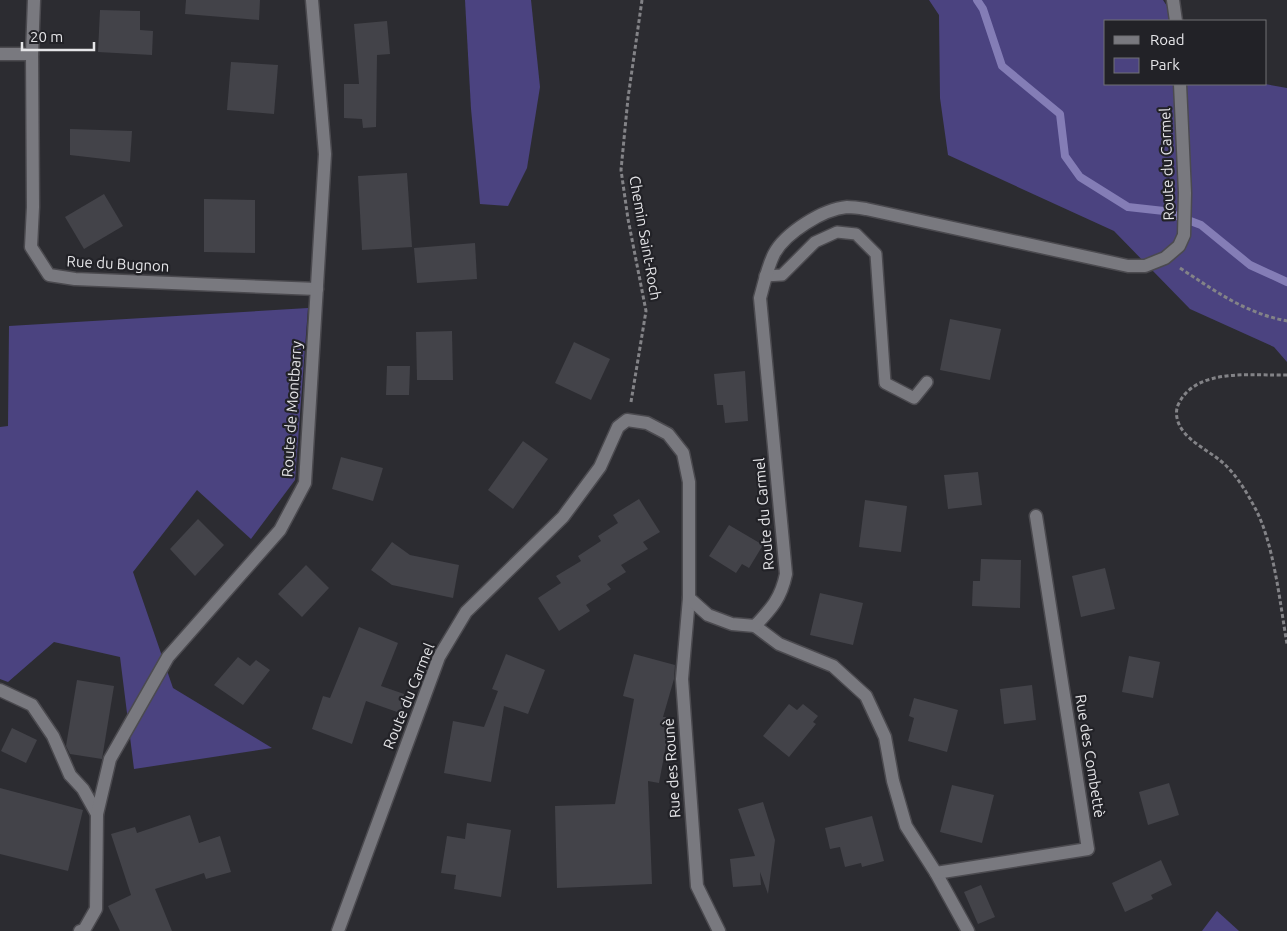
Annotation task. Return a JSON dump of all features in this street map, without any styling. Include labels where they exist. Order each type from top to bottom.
[{"type":"street","name":"Rue du Bugnon","points":[[34,0],[31,247],[49,275],[74,279],[317,289]]},
{"type":"street","name":"Route de Montbarry","points":[[80,931],[84,930],[96,909],[97,814],[110,758],[168,657],[280,530],[305,483],[325,154],[312,0]]},
{"type":"street","points":[[1173,0],[1176,20]]},
{"type":"street","points":[[0,54],[32,54]]},
{"type":"street","name":"Route du Carmel","points":[[755,626],[769,612],[782,592],[786,574],[760,298],[765,276],[775,253],[789,236],[816,216],[846,207],[866,209],[1128,266],[1145,266],[1165,258],[1179,246],[1184,235],[1185,193],[1180,85]]},
{"type":"street","points":[[628,420],[646,423],[668,434],[683,453],[689,482],[689,598],[708,616],[732,624],[755,626],[779,644],[832,666],[866,696],[885,737],[893,781],[906,826],[936,873],[968,931]]},
{"type":"street","name":"Route du Carmel","points":[[338,931],[439,657],[466,612],[563,517],[600,467],[618,427],[628,420]]},
{"type":"street","name":"Rue des Combettè","points":[[936,873],[1088,849],[1036,516]]},
{"type":"street","name":"Rue des Rounè","points":[[689,598],[682,679],[697,886],[719,931]]},
{"type":"street","points":[[0,690],[32,705],[53,736],[70,775],[83,789],[97,814]]},
{"type":"lane","points":[[765,276],[782,275],[815,242],[837,232],[856,234],[876,254],[884,383],[914,398],[927,382]]},
{"type":"path","name":"Chemin Saint-Roch","points":[[628,420],[646,311],[628,219],[621,170],[628,98],[642,0]]},
{"type":"path","points":[[1165,258],[1226,298],[1266,317],[1287,321]]},
{"type":"path","points":[[1287,375],[1231,374],[1201,383],[1183,395],[1177,406],[1176,417],[1184,433],[1193,442],[1221,462],[1238,479],[1256,510],[1269,551],[1287,644]]},
{"type":"green space","points":[[465,0],[531,0],[540,87],[527,168],[508,206],[480,204],[471,109]]},
{"type":"green space","points":[[929,0],[1163,0],[1176,20],[1104,20],[1104,85],[1267,84],[1287,88],[1287,362],[1274,347],[1190,309],[1114,231],[948,155],[940,98],[939,15]]},
{"type":"green space","points":[[308,308],[295,480],[251,539],[197,490],[133,572],[173,688],[272,748],[134,769],[120,657],[54,642],[8,682],[0,679],[0,427],[8,426],[9,326]]},
{"type":"green space","points":[[1217,911],[1239,931],[1202,931]]},
{"type":"building","points":[[186,0],[260,0],[259,20],[185,14]]},
{"type":"building","points":[[100,10],[140,11],[140,30],[153,31],[152,55],[98,52]]},
{"type":"building","points":[[387,21],[390,54],[377,55],[376,127],[363,128],[362,119],[344,118],[344,84],[359,84],[354,24]]},
{"type":"building","points":[[231,62],[278,65],[274,114],[227,110]]},
{"type":"building","points":[[70,129],[132,131],[130,162],[70,155]]},
{"type":"building","points":[[407,173],[412,247],[362,250],[358,176]]},
{"type":"building","points":[[104,194],[123,226],[84,249],[65,217]]},
{"type":"building","points":[[204,199],[255,200],[255,253],[204,252]]},
{"type":"building","points":[[475,243],[477,279],[417,283],[414,248]]},
{"type":"building","points":[[950,319],[1001,329],[990,380],[940,370]]},
{"type":"building","points":[[452,331],[453,380],[417,380],[416,332]]},
{"type":"building","points":[[574,342],[610,359],[591,400],[555,383]]},
{"type":"building","points":[[387,366],[410,366],[409,395],[386,395]]},
{"type":"building","points":[[745,371],[748,421],[725,423],[723,405],[717,405],[714,374]]},
{"type":"building","points":[[523,441],[548,459],[513,509],[488,490]]},
{"type":"building","points":[[341,457],[383,468],[373,501],[332,489]]},
{"type":"building","points":[[978,472],[982,505],[948,509],[944,475]]},
{"type":"building","points":[[639,499],[660,532],[643,542],[648,549],[621,565],[626,572],[607,584],[611,589],[586,605],[590,611],[559,631],[538,598],[561,583],[556,576],[581,561],[578,556],[601,541],[598,536],[618,523],[613,515]]},
{"type":"building","points":[[865,500],[907,506],[901,552],[859,547]]},
{"type":"building","points":[[198,519],[224,545],[195,576],[170,549]]},
{"type":"building","points":[[729,525],[763,545],[749,568],[742,564],[736,573],[709,556]]},
{"type":"building","points":[[392,542],[410,555],[459,565],[453,598],[392,585],[371,570]]},
{"type":"building","points":[[981,559],[1021,560],[1020,608],[972,606],[973,581],[980,581]]},
{"type":"building","points":[[306,565],[329,588],[302,617],[278,594]]},
{"type":"building","points":[[1105,568],[1115,609],[1081,617],[1072,576]]},
{"type":"building","points":[[820,593],[863,603],[853,645],[810,635]]},
{"type":"building","points":[[359,627],[398,643],[381,686],[407,695],[400,713],[366,701],[352,744],[312,729],[323,696],[330,698]]},
{"type":"building","points":[[506,654],[545,670],[528,714],[504,706],[491,782],[444,773],[453,721],[484,727],[498,691],[492,689]]},
{"type":"building","points":[[634,654],[675,665],[674,679],[663,717],[666,717],[664,728],[669,729],[659,783],[648,781],[652,884],[557,888],[555,806],[615,804],[634,699],[623,696]]},
{"type":"building","points":[[1129,656],[1160,662],[1153,698],[1122,692]]},
{"type":"building","points":[[238,657],[250,666],[256,660],[270,670],[243,705],[214,685]]},
{"type":"building","points":[[77,680],[114,686],[102,759],[70,754],[66,746]]},
{"type":"building","points":[[1032,685],[1036,720],[1004,724],[1000,689]]},
{"type":"building","points":[[914,698],[958,710],[947,752],[908,741],[914,718],[909,716]]},
{"type":"building","points":[[789,704],[797,710],[803,704],[818,716],[813,722],[816,724],[789,757],[763,736]]},
{"type":"building","points":[[12,728],[37,740],[26,763],[1,751]]},
{"type":"building","points":[[1169,783],[1179,815],[1148,825],[1139,792]]},
{"type":"building","points":[[952,785],[994,795],[982,843],[940,832]]},
{"type":"building","points":[[0,788],[83,810],[68,871],[0,854]]},
{"type":"building","points":[[763,802],[775,840],[768,894],[760,872],[761,885],[733,887],[730,859],[755,856],[738,809]]},
{"type":"building","points":[[190,815],[199,843],[220,836],[231,872],[206,879],[204,873],[155,889],[172,931],[120,931],[108,906],[131,895],[111,834],[135,827],[137,833]]},
{"type":"building","points":[[872,816],[884,861],[862,867],[861,863],[845,867],[840,847],[830,849],[825,828]]},
{"type":"building","points":[[467,823],[511,830],[501,897],[454,889],[456,875],[441,873],[447,836],[465,839]]},
{"type":"building","points":[[1161,860],[1172,885],[1151,895],[1153,899],[1125,912],[1112,883]]},
{"type":"building","points":[[981,885],[995,917],[978,924],[964,892]]},
{"type":"waterway","points":[[977,0],[983,9],[1002,66],[1060,114],[1065,156],[1080,177],[1128,207],[1164,211],[1201,225],[1250,265],[1287,282]]}]
